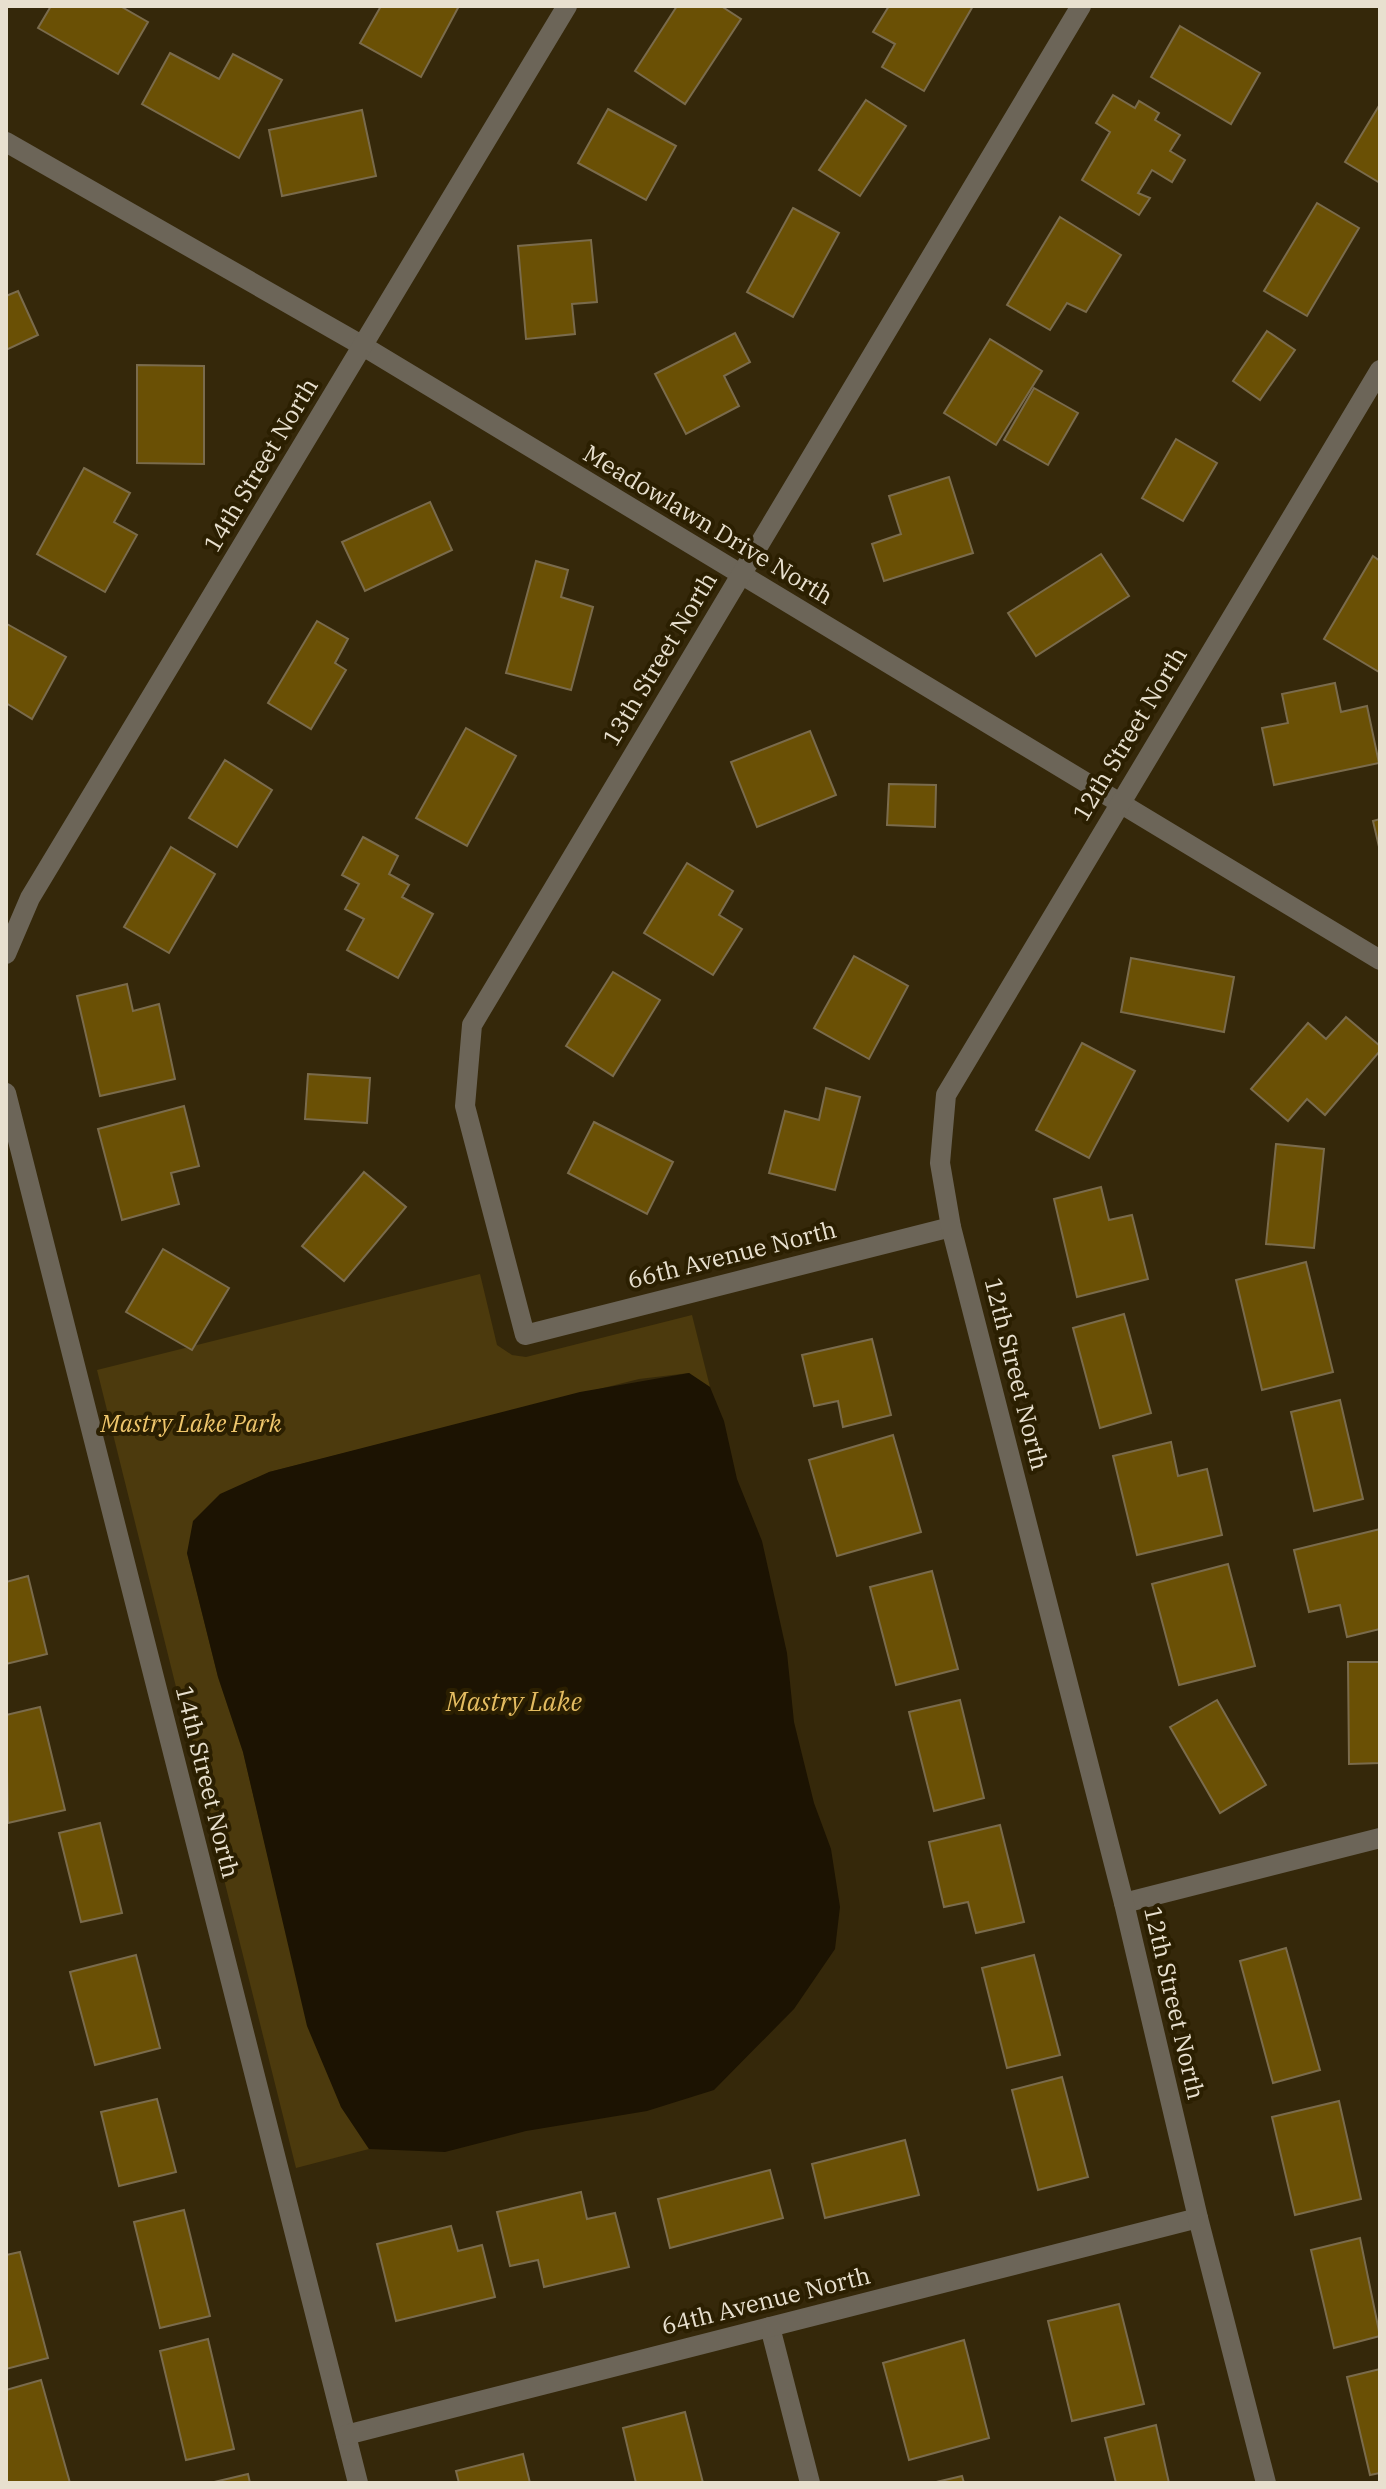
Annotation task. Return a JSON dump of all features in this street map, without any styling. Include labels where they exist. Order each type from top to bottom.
[{"type":"street","name":"14th Street North","points":[[6,954],[30,898],[567,6]]},
{"type":"street","name":"13th Street North","points":[[525,1335],[465,1106],[472,1025],[1081,6]]},
{"type":"street","name":"Meadowlawn Drive North","points":[[6,142],[363,346],[1380,960]]},
{"type":"street","name":"12th Street North","points":[[1266,2483],[1198,2218],[1124,1903],[951,1227],[940,1163],[946,1095],[1118,802],[1380,370]]},
{"type":"street","name":"14th Street North","points":[[6,1093],[358,2483]]},
{"type":"street","name":"66th Avenue North","points":[[525,1335],[951,1227]]},
{"type":"street","points":[[1124,1903],[1380,1838]]},
{"type":"street","name":"64th Avenue North","points":[[346,2435],[1198,2218]]},
{"type":"street","points":[[770,2327],[810,2483]]},
{"type":"green space","name":"Mastry Lake Park","points":[[480,1274],[497,1345],[512,1355],[526,1357],[692,1315],[710,1387],[689,1373],[639,1379],[269,1472],[187,1553],[218,1677],[243,1752],[284,1924],[341,2107],[369,2149],[296,2168],[97,1370]]},
{"type":"water","name":"Mastry Lake","points":[[689,1373],[710,1387],[724,1421],[737,1479],[762,1541],[787,1653],[794,1722],[814,1803],[831,1849],[840,1907],[835,1949],[794,2009],[714,2090],[647,2111],[526,2131],[445,2152],[369,2149],[341,2107],[307,2026],[243,1752],[218,1677],[187,1553],[193,1521],[220,1494],[269,1472],[580,1392]]},
{"type":"building","points":[[51,6],[120,6],[148,22],[118,74],[38,28]]},
{"type":"building","points":[[381,6],[459,6],[421,77],[360,43]]},
{"type":"building","points":[[677,6],[721,6],[741,19],[685,104],[635,71]]},
{"type":"building","points":[[889,6],[973,6],[924,91],[882,67],[895,44],[873,32]]},
{"type":"building","points":[[1180,26],[1260,73],[1231,124],[1151,77]]},
{"type":"building","points":[[170,53],[219,79],[233,54],[282,80],[239,158],[142,104]]},
{"type":"building","points":[[1113,95],[1135,108],[1139,101],[1159,113],[1155,120],[1180,135],[1170,151],[1185,160],[1172,182],[1152,170],[1138,193],[1150,198],[1139,215],[1082,180],[1110,132],[1096,123]]},
{"type":"building","points":[[866,100],[906,126],[860,196],[819,170]]},
{"type":"building","points":[[1380,104],[1380,183],[1345,162]]},
{"type":"building","points":[[608,109],[676,146],[646,200],[578,163]]},
{"type":"building","points":[[362,110],[376,176],[282,196],[269,130]]},
{"type":"building","points":[[1317,203],[1359,228],[1307,316],[1264,291]]},
{"type":"building","points":[[793,208],[839,233],[793,317],[747,292]]},
{"type":"building","points":[[1060,217],[1121,255],[1086,312],[1067,303],[1050,330],[1007,305]]},
{"type":"building","points":[[591,240],[597,302],[572,304],[575,334],[526,339],[518,246]]},
{"type":"building","points":[[18,291],[38,335],[6,350],[6,296]]},
{"type":"building","points":[[1267,331],[1295,350],[1260,400],[1233,381]]},
{"type":"building","points":[[735,333],[750,362],[724,376],[739,406],[686,434],[655,374]]},
{"type":"building","points":[[990,339],[1042,371],[996,445],[944,413]]},
{"type":"building","points":[[137,365],[204,366],[204,464],[137,463]]},
{"type":"building","points":[[1034,388],[1078,413],[1048,465],[1004,440]]},
{"type":"building","points":[[1176,439],[1217,463],[1183,521],[1142,498]]},
{"type":"building","points":[[84,468],[130,493],[114,522],[137,535],[105,592],[37,554]]},
{"type":"building","points":[[949,477],[973,553],[884,581],[872,544],[901,534],[889,496]]},
{"type":"building","points":[[430,502],[452,550],[365,591],[342,542]]},
{"type":"building","points":[[1101,554],[1129,596],[1036,656],[1008,613]]},
{"type":"building","points":[[1373,556],[1380,561],[1379,672],[1324,639]]},
{"type":"building","points":[[536,561],[568,570],[561,597],[593,607],[571,690],[506,673]]},
{"type":"building","points":[[317,621],[348,639],[335,663],[346,670],[311,729],[268,703]]},
{"type":"building","points":[[7,624],[66,657],[32,719],[6,703]]},
{"type":"building","points":[[1335,683],[1341,712],[1367,706],[1379,763],[1274,785],[1262,728],[1288,723],[1282,694]]},
{"type":"building","points":[[466,728],[516,756],[467,846],[416,818]]},
{"type":"building","points":[[810,731],[836,795],[757,827],[731,762]]},
{"type":"building","points":[[225,760],[272,790],[237,847],[189,818]]},
{"type":"building","points":[[889,784],[936,785],[935,827],[887,825]]},
{"type":"building","points":[[1380,819],[1380,851],[1373,821]]},
{"type":"building","points":[[363,837],[398,856],[389,874],[409,885],[402,897],[433,914],[398,978],[347,950],[364,919],[345,909],[359,884],[342,875]]},
{"type":"building","points":[[171,847],[215,874],[169,953],[124,927]]},
{"type":"building","points":[[687,863],[733,891],[719,915],[742,929],[713,975],[644,933]]},
{"type":"building","points":[[854,956],[908,986],[869,1059],[814,1028]]},
{"type":"building","points":[[1131,958],[1234,977],[1224,1032],[1121,1012]]},
{"type":"building","points":[[613,972],[660,1000],[613,1076],[566,1046]]},
{"type":"building","points":[[127,984],[133,1011],[159,1004],[175,1079],[100,1096],[77,996]]},
{"type":"building","points":[[1346,1017],[1380,1046],[1380,1051],[1325,1115],[1307,1099],[1288,1121],[1251,1089],[1308,1023],[1326,1039]]},
{"type":"building","points":[[1082,1043],[1135,1071],[1089,1158],[1036,1130]]},
{"type":"building","points":[[308,1074],[370,1078],[367,1123],[305,1119]]},
{"type":"building","points":[[826,1088],[860,1097],[835,1190],[769,1173],[785,1111],[819,1120]]},
{"type":"building","points":[[184,1106],[199,1166],[171,1173],[179,1204],[122,1220],[98,1129]]},
{"type":"building","points":[[594,1122],[673,1162],[647,1214],[568,1173]]},
{"type":"building","points":[[1276,1144],[1324,1149],[1314,1248],[1266,1244]]},
{"type":"building","points":[[364,1172],[406,1207],[344,1281],[302,1246]]},
{"type":"building","points":[[1101,1187],[1109,1220],[1132,1215],[1148,1279],[1077,1297],[1054,1199]]},
{"type":"building","points":[[163,1249],[229,1288],[192,1350],[126,1312]]},
{"type":"building","points":[[1306,1262],[1333,1372],[1262,1390],[1236,1280]]},
{"type":"building","points":[[1124,1314],[1151,1413],[1100,1428],[1073,1328]]},
{"type":"building","points":[[872,1339],[891,1415],[843,1427],[838,1401],[814,1406],[802,1355]]},
{"type":"building","points":[[1340,1400],[1363,1499],[1314,1511],[1291,1412]]},
{"type":"building","points":[[893,1435],[921,1532],[837,1556],[809,1460]]},
{"type":"building","points":[[1171,1442],[1178,1476],[1207,1469],[1222,1535],[1137,1555],[1113,1456]]},
{"type":"building","points":[[1380,1529],[1380,1629],[1347,1637],[1340,1605],[1309,1612],[1294,1550]]},
{"type":"building","points":[[1228,1564],[1255,1666],[1179,1685],[1152,1584]]},
{"type":"building","points":[[932,1571],[958,1669],[896,1685],[870,1587]]},
{"type":"building","points":[[28,1576],[47,1654],[6,1664],[6,1582]]},
{"type":"building","points":[[1348,1662],[1380,1662],[1380,1763],[1349,1764]]},
{"type":"building","points":[[960,1700],[984,1798],[934,1811],[909,1712]]},
{"type":"building","points":[[1217,1700],[1266,1785],[1220,1813],[1170,1727]]},
{"type":"building","points":[[40,1707],[65,1810],[8,1823],[6,1715]]},
{"type":"building","points":[[100,1823],[122,1913],[81,1922],[59,1833]]},
{"type":"building","points":[[1000,1825],[1024,1922],[976,1933],[968,1902],[944,1907],[929,1842]]},
{"type":"building","points":[[1286,1948],[1320,2070],[1273,2083],[1240,1961]]},
{"type":"building","points":[[136,1955],[160,2048],[95,2065],[70,1972]]},
{"type":"building","points":[[1034,1955],[1060,2055],[1007,2068],[982,1968]]},
{"type":"building","points":[[1062,2077],[1088,2177],[1038,2190],[1012,2090]]},
{"type":"building","points":[[157,2099],[176,2172],[119,2186],[101,2112]]},
{"type":"building","points":[[1339,2101],[1361,2199],[1295,2215],[1272,2117]]},
{"type":"building","points":[[905,2140],[919,2195],[825,2218],[812,2164]]},
{"type":"building","points":[[770,2170],[783,2218],[670,2248],[658,2199]]},
{"type":"building","points":[[581,2192],[587,2219],[615,2213],[629,2267],[544,2287],[538,2260],[510,2266],[497,2212]]},
{"type":"building","points":[[184,2210],[210,2316],[160,2328],[134,2222]]},
{"type":"building","points":[[451,2226],[458,2251],[482,2245],[495,2297],[396,2321],[377,2244]]},
{"type":"building","points":[[1360,2238],[1380,2336],[1334,2348],[1311,2250]]},
{"type":"building","points":[[20,2252],[48,2358],[6,2369],[6,2255]]},
{"type":"building","points":[[1119,2304],[1144,2404],[1072,2421],[1048,2321]]},
{"type":"building","points":[[208,2339],[234,2449],[186,2460],[160,2351]]},
{"type":"building","points":[[964,2340],[989,2438],[909,2460],[883,2363]]},
{"type":"building","points":[[1380,2369],[1380,2473],[1370,2475],[1347,2377]]},
{"type":"building","points":[[41,2380],[70,2483],[6,2483],[6,2390]]},
{"type":"building","points":[[685,2412],[703,2483],[636,2483],[623,2428]]},
{"type":"building","points":[[1156,2425],[1169,2483],[1116,2483],[1105,2438]]},
{"type":"building","points":[[523,2454],[530,2483],[459,2483],[456,2471]]},
{"type":"building","points":[[248,2474],[250,2483],[210,2483]]},
{"type":"building","points":[[962,2476],[964,2483],[932,2483]]}]
